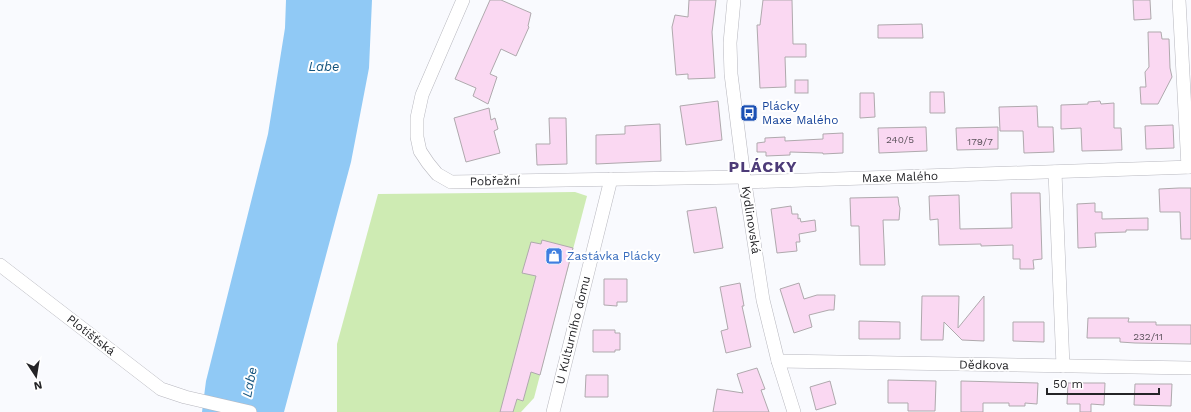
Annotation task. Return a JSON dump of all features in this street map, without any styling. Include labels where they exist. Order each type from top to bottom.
[{"type":"street","name":"Pobřežní","points":[[463,0],[422,95],[417,118],[417,137],[420,151],[437,174],[451,182],[611,179],[745,179]]},
{"type":"street","name":"Kydlinovská","points":[[734,0],[730,43],[731,74],[745,179],[763,300],[778,361],[794,412]]},
{"type":"street","name":"Maxe Malého","points":[[745,179],[1056,172],[1190,167],[1179,0]]},
{"type":"street","points":[[1056,172],[1063,366]]},
{"type":"street","name":"U Kulturního domu","points":[[553,412],[611,179]]},
{"type":"street","name":"Plotišťská","points":[[0,265],[162,389],[185,397],[250,412]]},
{"type":"street","name":"Dědkova","points":[[778,361],[1191,368]]},
{"type":"green space","points":[[575,192],[587,196],[534,398],[521,412],[337,412],[337,344],[378,194]]},
{"type":"water","name":"Labe","points":[[286,0],[372,0],[369,68],[351,162],[284,412],[202,412],[206,381],[268,134],[285,28]]},
{"type":"building","points":[[490,0],[501,0],[531,13],[529,27],[516,56],[501,49],[490,74],[497,77],[488,104],[473,96],[476,88],[455,79]]},
{"type":"building","points":[[689,0],[716,0],[712,32],[715,78],[688,79],[688,74],[676,75],[672,27],[675,15],[688,17]]},
{"type":"building","points":[[763,0],[792,0],[793,44],[806,44],[806,57],[785,57],[786,87],[760,88],[757,25],[760,25]]},
{"type":"building","points":[[1133,0],[1150,0],[1151,19],[1134,20]]},
{"type":"building","points":[[922,24],[923,38],[878,38],[878,25]]},
{"type":"building","points":[[1148,32],[1161,32],[1162,39],[1169,39],[1170,68],[1172,77],[1158,104],[1141,104],[1140,87],[1146,87],[1145,72],[1149,67]]},
{"type":"building","points":[[795,80],[808,80],[808,93],[795,93]]},
{"type":"building","points":[[930,92],[944,92],[945,113],[930,113]]},
{"type":"building","points":[[860,93],[874,93],[875,117],[860,118]]},
{"type":"building","points":[[718,101],[722,140],[686,145],[680,106]]},
{"type":"building","points":[[1100,101],[1101,104],[1114,103],[1114,128],[1121,128],[1122,150],[1082,151],[1081,128],[1061,129],[1061,105],[1088,104],[1088,102]]},
{"type":"building","points":[[1037,106],[1038,127],[1053,127],[1054,152],[1024,153],[1023,131],[1000,131],[999,107]]},
{"type":"building","points":[[489,108],[491,120],[495,118],[498,129],[494,131],[500,153],[466,162],[454,118]]},
{"type":"building","points":[[549,118],[566,118],[567,164],[537,165],[536,144],[550,144]]},
{"type":"building","points":[[660,124],[661,161],[596,164],[596,135],[625,134],[625,126]]},
{"type":"building","points":[[1173,125],[1174,148],[1146,149],[1145,126]]},
{"type":"building","points":[[926,127],[927,151],[879,153],[878,128]]},
{"type":"building","points":[[998,127],[998,149],[957,150],[956,128]]},
{"type":"building","points":[[843,133],[843,153],[823,154],[790,152],[790,155],[766,156],[766,152],[757,152],[757,143],[765,142],[765,138],[785,137],[785,141],[823,139],[823,134]]},
{"type":"building","points":[[1191,188],[1191,239],[1181,239],[1180,212],[1160,212],[1159,189]]},
{"type":"building","points":[[1011,193],[1040,193],[1042,259],[1033,260],[1034,269],[1020,269],[1020,259],[1013,259],[1013,245],[939,245],[938,219],[930,220],[929,196],[959,195],[960,229],[1012,228]]},
{"type":"building","points":[[898,197],[900,208],[899,220],[883,220],[885,265],[860,265],[859,226],[851,226],[850,198]]},
{"type":"building","points":[[1095,203],[1095,212],[1102,212],[1102,219],[1148,218],[1148,230],[1126,230],[1126,232],[1095,233],[1096,247],[1078,248],[1077,204]]},
{"type":"building","points":[[791,206],[792,214],[798,214],[798,219],[800,218],[801,222],[815,220],[816,231],[799,234],[800,242],[796,242],[797,251],[777,253],[771,209]]},
{"type":"building","points":[[716,207],[723,248],[694,253],[687,211]]},
{"type":"building","points":[[542,240],[573,248],[540,375],[531,372],[523,401],[517,399],[513,412],[500,412],[536,276],[522,273],[531,242],[541,244]]},
{"type":"building","points":[[604,279],[627,279],[627,302],[617,302],[617,306],[604,305]]},
{"type":"building","points":[[740,283],[744,306],[742,306],[751,347],[726,353],[721,331],[728,329],[720,287]]},
{"type":"building","points":[[799,283],[804,299],[817,295],[835,295],[834,310],[809,315],[812,327],[794,333],[780,289]]},
{"type":"building","points":[[922,296],[959,296],[958,328],[984,296],[984,341],[962,340],[944,322],[943,340],[921,340]]},
{"type":"building","points":[[1088,318],[1129,318],[1128,322],[1156,322],[1156,325],[1191,325],[1191,344],[1135,343],[1120,342],[1120,338],[1087,338]]},
{"type":"building","points":[[859,321],[900,322],[900,339],[859,339]]},
{"type":"building","points":[[1013,322],[1044,322],[1044,342],[1013,341]]},
{"type":"building","points":[[593,330],[615,330],[615,333],[620,333],[620,350],[615,350],[615,352],[593,352]]},
{"type":"building","points":[[757,368],[765,389],[761,390],[769,412],[713,412],[717,389],[743,393],[737,374]]},
{"type":"building","points":[[586,375],[608,375],[608,397],[585,397]]},
{"type":"building","points":[[888,380],[936,381],[935,411],[908,411],[908,403],[888,403]]},
{"type":"building","points":[[830,381],[836,404],[816,410],[810,387]]},
{"type":"building","points":[[961,381],[1038,383],[1037,404],[1025,403],[1025,406],[1009,406],[1009,403],[983,403],[983,412],[961,412]]},
{"type":"building","points":[[1068,383],[1105,383],[1104,405],[1091,404],[1091,412],[1080,412],[1080,404],[1067,404]]},
{"type":"building","points":[[1135,384],[1172,384],[1171,406],[1134,405]]},
{"type":"place","name":"Plácky Maxe Malého","points":[[749,113]]},
{"type":"place","name":"Zastávka Plácky","points":[[554,256]]},
{"type":"district","name":"PLÁCKY","points":[[763,166]]}]
